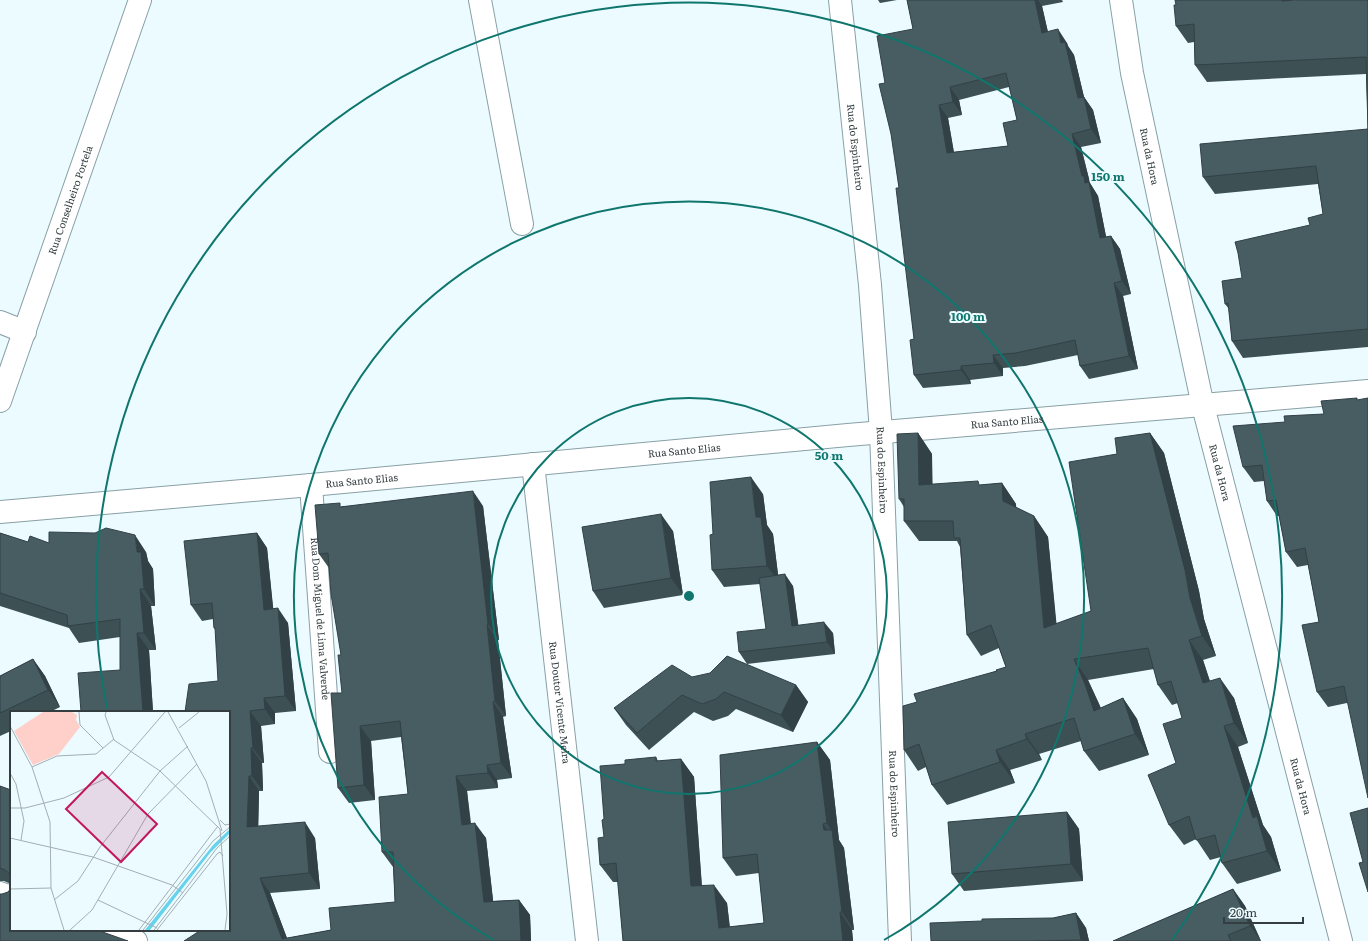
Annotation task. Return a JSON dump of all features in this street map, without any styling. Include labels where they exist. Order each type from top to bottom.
[{"type":"street","name":"Rua Conselheiro Portela","points":[[0,401],[140,0]]},
{"type":"street","points":[[480,0],[522,224]]},
{"type":"street","name":"Rua do Espinheiro","points":[[840,0],[870,285],[881,432],[900,941]]},
{"type":"street","name":"Rua da Hora","points":[[1121,0],[1132,73],[1204,406],[1341,941]]},
{"type":"street","points":[[0,322],[25,332]]},
{"type":"street","name":"Rua Santo Elias","points":[[0,512],[311,485],[881,432],[1368,391]]},
{"type":"street","name":"Rua Doutor Vicente Meira","points":[[533,464],[587,941]]},
{"type":"street","name":"Rua Dom Miguel de Lima Valverde","points":[[311,485],[330,752]]},
{"type":"street","points":[[0,893],[10,897]]},
{"type":"street","points":[[108,931],[136,941]]},
{"type":"building","points":[[907,0],[1035,0],[1042,33],[1058,29],[1061,43],[1065,42],[1078,98],[1084,97],[1091,129],[1072,134],[1082,176],[1084,176],[1085,183],[1089,182],[1100,238],[1111,236],[1122,281],[1114,283],[1129,356],[1080,366],[1075,340],[1016,353],[993,355],[994,363],[961,366],[961,370],[914,375],[910,340],[914,339],[896,188],[899,188],[891,134],[879,84],[885,83],[877,36],[913,29]],"holes":[[[1006,73],[1017,120],[1003,123],[1008,146],[947,153],[939,105],[953,102],[950,87]]]},
{"type":"building","points":[[1175,0],[1368,0],[1368,129],[1366,57],[1195,65],[1194,24],[1176,26]]},
{"type":"building","points":[[1368,129],[1368,329],[1232,341],[1228,303],[1225,304],[1222,281],[1242,278],[1235,242],[1310,225],[1308,218],[1323,214],[1316,166],[1203,177],[1200,144]]},
{"type":"building","points":[[1357,398],[1357,400],[1368,398],[1368,798],[1344,686],[1317,692],[1302,625],[1319,622],[1305,548],[1286,552],[1276,500],[1267,501],[1262,465],[1243,467],[1233,426],[1285,422],[1284,416],[1324,414],[1321,401]]},
{"type":"building","points":[[918,433],[919,485],[978,481],[979,485],[1002,483],[1003,501],[1034,516],[1044,628],[1091,611],[1069,462],[1117,454],[1115,438],[1150,433],[1185,570],[1190,598],[1202,636],[1189,640],[1203,683],[1220,678],[1234,723],[1224,726],[1253,818],[1257,816],[1267,851],[1222,863],[1215,835],[1196,840],[1189,816],[1169,825],[1148,775],[1176,763],[1163,724],[1182,718],[1171,681],[1158,685],[1148,648],[1074,659],[1085,684],[1094,711],[1123,698],[1135,734],[1084,751],[1074,718],[1025,734],[1027,739],[996,750],[1000,762],[932,785],[919,744],[904,750],[903,706],[917,702],[914,694],[997,671],[996,670],[1006,667],[991,625],[967,635],[960,538],[954,538],[953,521],[904,521],[904,499],[899,499],[897,434]]},
{"type":"building","points":[[751,477],[756,517],[761,517],[767,566],[712,570],[710,535],[713,534],[710,482]]},
{"type":"building","points":[[473,491],[488,624],[495,701],[493,702],[501,763],[487,765],[488,773],[456,776],[462,825],[475,823],[484,902],[519,900],[521,941],[184,941],[199,931],[230,931],[230,711],[185,711],[189,684],[218,681],[212,603],[191,605],[184,541],[257,533],[264,610],[278,608],[285,696],[264,698],[265,709],[250,711],[253,748],[251,748],[252,776],[249,776],[247,827],[305,822],[309,873],[260,878],[282,939],[331,930],[329,908],[395,902],[393,852],[382,852],[379,797],[408,794],[400,721],[360,726],[364,785],[338,788],[331,693],[342,693],[338,655],[341,655],[331,594],[328,553],[319,554],[315,505],[340,503],[340,507]]},
{"type":"building","points":[[661,514],[671,578],[593,591],[582,527]]},
{"type":"building","points":[[106,528],[135,535],[137,552],[141,552],[144,589],[140,589],[144,633],[137,633],[143,711],[81,711],[78,673],[120,670],[120,619],[68,626],[67,615],[0,593],[0,533],[28,542],[30,536],[49,543],[49,532],[95,533]]},
{"type":"building","points":[[785,574],[792,626],[824,622],[827,642],[739,652],[737,632],[766,629],[759,578]]},
{"type":"building","points":[[727,656],[796,685],[781,715],[724,692],[716,699],[702,704],[682,695],[637,733],[614,708],[672,665],[692,677],[710,673]]},
{"type":"building","points":[[33,659],[48,690],[0,713],[0,676]]},
{"type":"building","points":[[817,742],[827,823],[823,824],[824,830],[832,830],[842,912],[840,912],[843,941],[623,941],[616,863],[600,865],[598,838],[604,837],[602,820],[604,819],[600,766],[625,764],[625,760],[656,757],[656,761],[681,759],[691,886],[714,885],[719,928],[764,923],[757,854],[723,858],[720,755]]},
{"type":"building","points":[[0,786],[10,790],[10,874],[0,868]]},
{"type":"building","points":[[1368,808],[1368,892],[1359,863],[1363,862],[1350,813]]},
{"type":"building","points":[[1067,812],[1071,864],[952,874],[948,822]]},
{"type":"building","points":[[10,889],[10,931],[100,931],[128,941],[0,941],[0,894],[8,892]]},
{"type":"building","points":[[1233,889],[1250,926],[1228,935],[1231,941],[1113,941]]},
{"type":"building","points":[[1076,913],[1081,940],[931,941],[930,923],[982,921],[982,919],[1053,918]]}]
